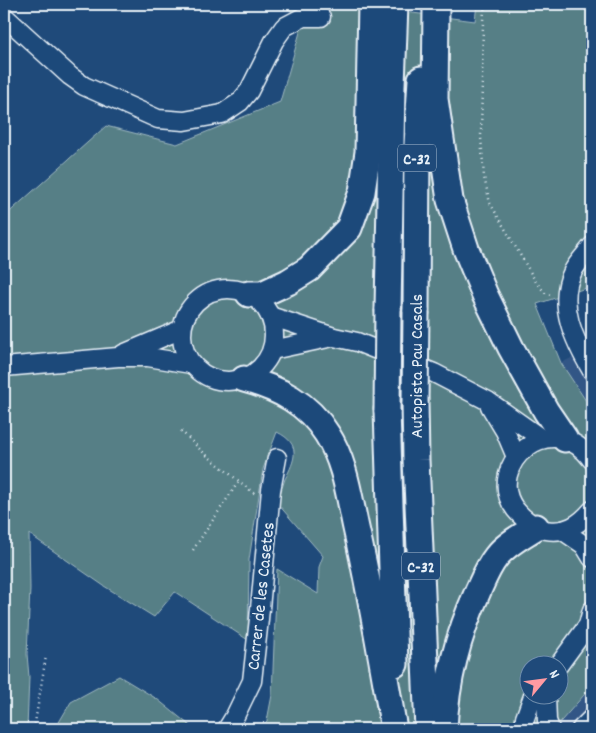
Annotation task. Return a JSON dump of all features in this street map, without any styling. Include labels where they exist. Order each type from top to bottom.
[{"type":"highway","points":[[249,294],[262,294],[288,282],[309,268],[349,228],[362,192],[368,152],[371,4]]},
{"type":"highway","name":"Autopista Pau Casals","points":[[395,4],[387,410],[395,729]]},
{"type":"highway","name":"Autopista Pau Casals","points":[[426,4],[417,145],[415,402],[428,729]]},
{"type":"highway","points":[[434,4],[436,8],[435,99],[450,200],[466,249],[485,295],[511,348],[546,411],[554,439]]},
{"type":"highway","points":[[244,379],[270,387],[298,402],[327,434],[344,470],[395,729]]},
{"type":"highway","points":[[444,729],[445,700],[456,651],[470,609],[486,572],[496,557],[513,541],[536,527]]},
{"type":"street","points":[[4,16],[70,76],[84,86],[158,119],[184,121],[222,114],[240,102],[249,91],[274,41],[284,27],[303,17],[321,17]]},
{"type":"street","points":[[592,246],[573,271],[565,298],[576,340],[592,371]]},
{"type":"street","points":[[232,289],[249,294],[261,303],[270,316],[274,333],[272,350],[261,368],[244,379],[224,382],[206,376],[191,364],[183,347],[182,329],[187,312],[199,298],[214,291],[232,289]]},
{"type":"street","points":[[270,316],[334,337],[357,342],[434,373],[554,439],[584,449],[592,460]]},
{"type":"street","points":[[118,357],[182,329]]},
{"type":"street","points":[[272,350],[334,337]]},
{"type":"street","points":[[4,367],[118,357],[148,357],[191,364]]},
{"type":"street","points":[[488,401],[505,431],[516,457]]},
{"type":"street","points":[[554,439],[528,446],[516,457],[509,472],[508,489],[512,505],[522,518],[536,527],[552,531],[574,527],[584,520],[592,510]]},
{"type":"street","name":"Carrer de les Casetes","points":[[227,729],[252,681],[269,507],[277,458]]},
{"type":"street","points":[[562,530],[584,545],[592,558]]},
{"type":"street","points":[[565,656],[588,625],[592,610]]},
{"type":"street","points":[[524,729],[525,718],[529,706]]},
{"type":"street","points":[[548,706],[551,727]]},
{"type":"street","points":[[580,729],[592,718]]},
{"type":"path","points":[[485,4],[483,20],[481,137],[484,177],[490,203],[536,282],[546,294],[565,298]]},
{"type":"path","points":[[181,430],[205,454],[269,507]]},
{"type":"path","points":[[193,550],[239,481]]},
{"type":"path","points":[[34,729],[46,656]]},
{"type":"shaded area","points":[[592,348],[592,410],[561,363]]},
{"type":"shaded area","points":[[592,686],[592,729],[554,729],[578,703]]},
{"type":"green space","points":[[288,4],[342,4],[475,21],[477,4],[592,4],[592,286],[537,304],[561,363],[592,410],[592,686],[554,729],[259,729],[267,721],[272,695],[277,569],[318,594],[319,567],[323,556],[277,503],[294,453],[290,442],[277,432],[263,469],[249,560],[248,640],[175,592],[154,617],[104,586],[29,534],[30,589],[27,654],[29,677],[27,729],[4,729],[4,321],[6,320],[4,310],[4,217],[106,126],[177,144],[280,102],[300,32]]},
{"type":"green space","points":[[119,676],[157,699],[194,729],[55,729],[71,702]]}]
